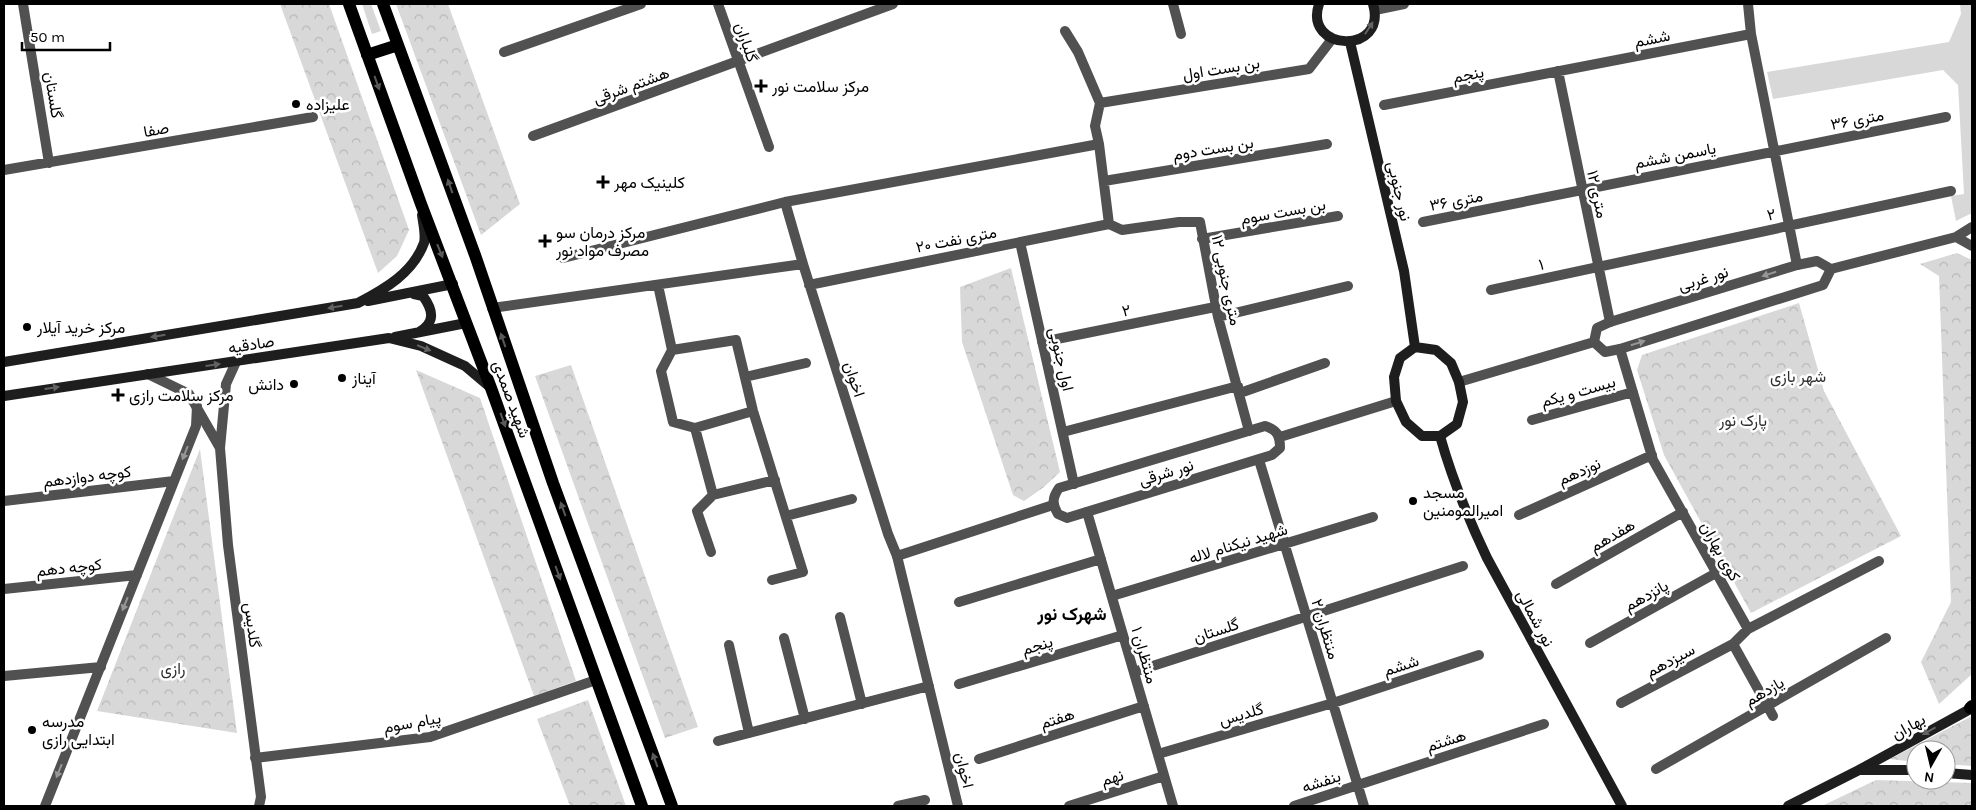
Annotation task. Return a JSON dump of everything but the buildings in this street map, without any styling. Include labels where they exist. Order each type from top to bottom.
[{"type":"main road","name":"شهید صمدی","points":[[349,4],[421,204],[491,388],[642,806]]},
{"type":"main road","name":"شهید صمدی","points":[[383,4],[475,255],[553,483],[671,805]]},
{"type":"main road","points":[[1319,4],[1317,18],[1320,26],[1332,39],[1341,42],[1359,39],[1371,27],[1374,19],[1374,7]]},
{"type":"main road","name":"نور جنوبی","points":[[1350,42],[1404,271],[1415,347]]},
{"type":"main road","points":[[367,55],[398,45]]},
{"type":"main road","name":"صادقیه","points":[[4,362],[358,303],[389,287],[410,266],[424,241],[421,204]]},
{"type":"main road","points":[[358,303],[412,294],[453,284]]},
{"type":"main road","points":[[412,294],[423,296],[430,306],[432,317],[427,327],[416,334]]},
{"type":"main road","points":[[389,338],[466,323]]},
{"type":"main road","name":"صادقیه","points":[[4,396],[389,338],[422,346],[464,366],[491,388]]},
{"type":"main road","points":[[1415,347],[1436,350],[1451,363],[1460,382],[1463,402],[1457,424],[1440,436],[1422,436],[1406,422],[1396,401],[1394,377],[1400,358],[1415,347]]},
{"type":"main road","name":"نور شمالی","points":[[1440,436],[1452,478],[1487,558],[1622,806]]},
{"type":"main road","name":"بهاران","points":[[1788,806],[1859,770],[1972,707]]},
{"type":"main road","name":"بهاران","points":[[1859,770],[1906,770]]},
{"type":"main road","points":[[1956,774],[1972,775]]},
{"type":"street","name":"گلستان","points":[[23,4],[49,162]]},
{"type":"street","points":[[504,52],[641,4]]},
{"type":"street","name":"گلباران","points":[[718,4],[769,147]]},
{"type":"street","name":"هشتم شرقی","points":[[533,136],[893,4]]},
{"type":"street","points":[[1173,4],[1181,34]]},
{"type":"street","points":[[1374,7],[1404,4]]},
{"type":"street","points":[[1748,4],[1751,34],[1797,265]]},
{"type":"street","points":[[1065,31],[1078,52],[1100,103],[1095,126],[1109,224]]},
{"type":"street","name":"ششم","points":[[1558,71],[1751,34]]},
{"type":"street","name":"بن بست اول","points":[[1100,103],[1310,68],[1332,39]]},
{"type":"street","name":"پنجم","points":[[1384,106],[1558,71]]},
{"type":"street","name":"۱۲ متری","points":[[1558,71],[1610,322]]},
{"type":"street","name":"صفا","points":[[4,170],[313,116]]},
{"type":"street","name":"۳۶ متری","points":[[1774,150],[1946,117]]},
{"type":"street","points":[[563,258],[786,202],[1099,144]]},
{"type":"street","name":"بن بست دوم","points":[[1104,181],[1327,144]]},
{"type":"street","name":"یاسمن ششم","points":[[1582,190],[1774,150]]},
{"type":"street","name":"۳۶ متری","points":[[1423,222],[1582,190]]},
{"type":"street","name":"۲","points":[[1598,267],[1951,191]]},
{"type":"street","name":"اخوان","points":[[786,202],[809,285],[888,534],[897,556],[958,806]]},
{"type":"street","name":"بن بست سوم","points":[[1202,240],[1338,216]]},
{"type":"street","name":"۱۲ متری جنوبی","points":[[1109,224],[1122,230],[1179,222],[1200,222],[1218,318],[1249,431]]},
{"type":"street","name":"۲۰ متری نفت","points":[[809,285],[1109,224]]},
{"type":"street","points":[[1594,342],[1605,352],[1620,349],[1814,289],[1823,285],[1832,270],[1956,237],[1972,227]]},
{"type":"street","points":[[1956,237],[1972,246]]},
{"type":"street","name":"اول جنوبی","points":[[1020,242],[1074,484]]},
{"type":"street","name":"نور غربی","points":[[1610,322],[1797,265],[1817,261],[1832,270]]},
{"type":"street","points":[[492,308],[803,264]]},
{"type":"street","name":"۱","points":[[1491,290],[1598,267]]},
{"type":"street","points":[[658,285],[672,350],[661,371],[673,422],[695,428],[753,411]]},
{"type":"street","points":[[1218,318],[1348,286]]},
{"type":"street","name":"۲","points":[[1042,342],[1216,306]]},
{"type":"street","points":[[1594,342],[1597,328],[1610,322]]},
{"type":"street","points":[[672,350],[736,340],[753,411],[802,572],[772,580]]},
{"type":"street","points":[[1460,382],[1594,342]]},
{"type":"street","name":"کوی بهاران","points":[[1620,349],[1652,455],[1748,629]]},
{"type":"street","points":[[220,448],[226,384],[236,362]]},
{"type":"street","points":[[745,377],[806,363]]},
{"type":"street","points":[[1063,432],[1239,390],[1325,364]]},
{"type":"street","points":[[148,374],[189,394],[220,448]]},
{"type":"street","name":"بیست و یکم","points":[[1532,420],[1633,392]]},
{"type":"street","points":[[1280,437],[1396,401]]},
{"type":"street","points":[[45,806],[196,426],[197,406]]},
{"type":"street","name":"نور شرقی","points":[[1265,426],[1274,429],[1280,437],[1280,448],[1272,455],[1259,460],[1067,518],[1058,514],[1053,505],[1054,496],[1059,488],[1265,426]]},
{"type":"street","points":[[695,428],[713,496]]},
{"type":"street","name":"گلدیس","points":[[220,448],[228,545],[260,797],[259,806]]},
{"type":"street","name":"نوزدهم","points":[[1519,515],[1652,455]]},
{"type":"street","name":"منتظران ۲","points":[[1259,460],[1364,806]]},
{"type":"street","points":[[711,552],[697,511],[713,496],[775,480]]},
{"type":"street","name":"کوچه دوازدهم","points":[[4,501],[174,481]]},
{"type":"street","points":[[786,516],[852,499]]},
{"type":"street","points":[[897,556],[1053,505]]},
{"type":"street","name":"منتظران ۱","points":[[1087,512],[1173,806]]},
{"type":"street","name":"هفدهم","points":[[1556,584],[1682,512]]},
{"type":"street","name":"شهید نیکنام لاله","points":[[1112,596],[1372,517]]},
{"type":"street","points":[[959,602],[1101,559]]},
{"type":"street","points":[[1748,629],[1879,561]]},
{"type":"street","name":"گلستان","points":[[1134,672],[1463,566]]},
{"type":"street","name":"پانزدهم","points":[[1590,643],[1716,573]]},
{"type":"street","name":"کوچه دهم","points":[[4,589],[137,575]]},
{"type":"street","points":[[840,617],[862,704]]},
{"type":"street","name":"سیزدهم","points":[[1620,703],[1733,644],[1748,629]]},
{"type":"street","name":"پنجم","points":[[959,684],[1123,635]]},
{"type":"street","points":[[784,638],[805,719]]},
{"type":"street","name":"یازدهم","points":[[1656,769],[1886,638]]},
{"type":"street","points":[[1733,644],[1773,716]]},
{"type":"street","points":[[729,645],[749,733]]},
{"type":"street","name":"ششم","points":[[1333,703],[1479,655]]},
{"type":"street","points":[[4,676],[100,667]]},
{"type":"street","name":"پیام سوم","points":[[255,758],[430,737],[596,680]]},
{"type":"street","points":[[718,741],[929,686]]},
{"type":"street","name":"گلدیس","points":[[1158,754],[1333,703]]},
{"type":"street","name":"هفتم","points":[[978,759],[1144,706]]},
{"type":"street","name":"هشتم","points":[[1358,785],[1544,724]]},
{"type":"street","name":"نهم","points":[[1069,806],[1164,776]]},
{"type":"street","name":"بنفشه","points":[[1294,806],[1358,785]]},
{"type":"street","points":[[898,806],[925,800]]},
{"type":"green space","points":[[280,4],[329,4],[409,230],[397,256],[378,273]]},
{"type":"green space","points":[[362,4],[371,4],[381,31],[372,34]]},
{"type":"green space","points":[[396,4],[448,4],[520,204],[481,235]]},
{"type":"green space","points":[[1960,4],[1972,4],[1972,213],[1956,221],[1951,196],[1964,194],[1958,85],[1943,70],[1773,99],[1767,72],[1949,42],[1961,14]]},
{"type":"green space","points":[[1957,253],[1972,260],[1972,674],[1939,704],[1921,662],[1951,602],[1939,276],[1920,264]]},
{"type":"green space","points":[[1011,268],[1060,472],[1044,487],[1024,501],[1013,495],[962,342],[960,287]]},
{"type":"green space","name":"پارک نور","points":[[1799,303],[1824,391],[1901,536],[1751,613],[1664,455],[1637,370],[1642,355]]},
{"type":"green space","points":[[571,365],[698,727],[665,738],[535,376]]},
{"type":"green space","points":[[416,370],[480,398],[576,681],[534,696]]},
{"type":"green space","name":"رازی","points":[[200,449],[237,733],[97,711]]},
{"type":"green space","points":[[588,700],[626,806],[570,806],[537,719]]},
{"type":"green space","points":[[1972,716],[1972,766],[1956,765],[1956,740],[1926,740]]},
{"type":"green space","points":[[1906,751],[1906,761],[1890,759]]},
{"type":"green space","points":[[1876,780],[1906,781],[1906,790],[1956,790],[1956,782],[1972,783],[1972,806],[1824,805]]},
{"type":"place","name":"مرکز سلامت نور","points":[[761,86]]},
{"type":"place","name":"علیزاده","points":[[296,104]]},
{"type":"place","name":"کلینیک مهر","points":[[603,182]]},
{"type":"place","name":"مرکز درمان سو مصرف مواد نور","points":[[545,241]]},
{"type":"place","name":"مرکز خرید آیلار","points":[[27,327]]},
{"type":"place","name":"آیناز","points":[[342,378]]},
{"type":"place","name":"دانش","points":[[294,384]]},
{"type":"place","name":"مرکز سلامت رازی","points":[[118,395]]},
{"type":"place","name":"مسجد امیرالمومنین","points":[[1413,501]]},
{"type":"place","name":"مدرسه ابتدایی رازی","points":[[32,730]]},
{"type":"district","name":"شهرک نور","points":[[1072,614]]},
{"type":"park label","name":"شهر بازی","points":[[1798,376]]}]
